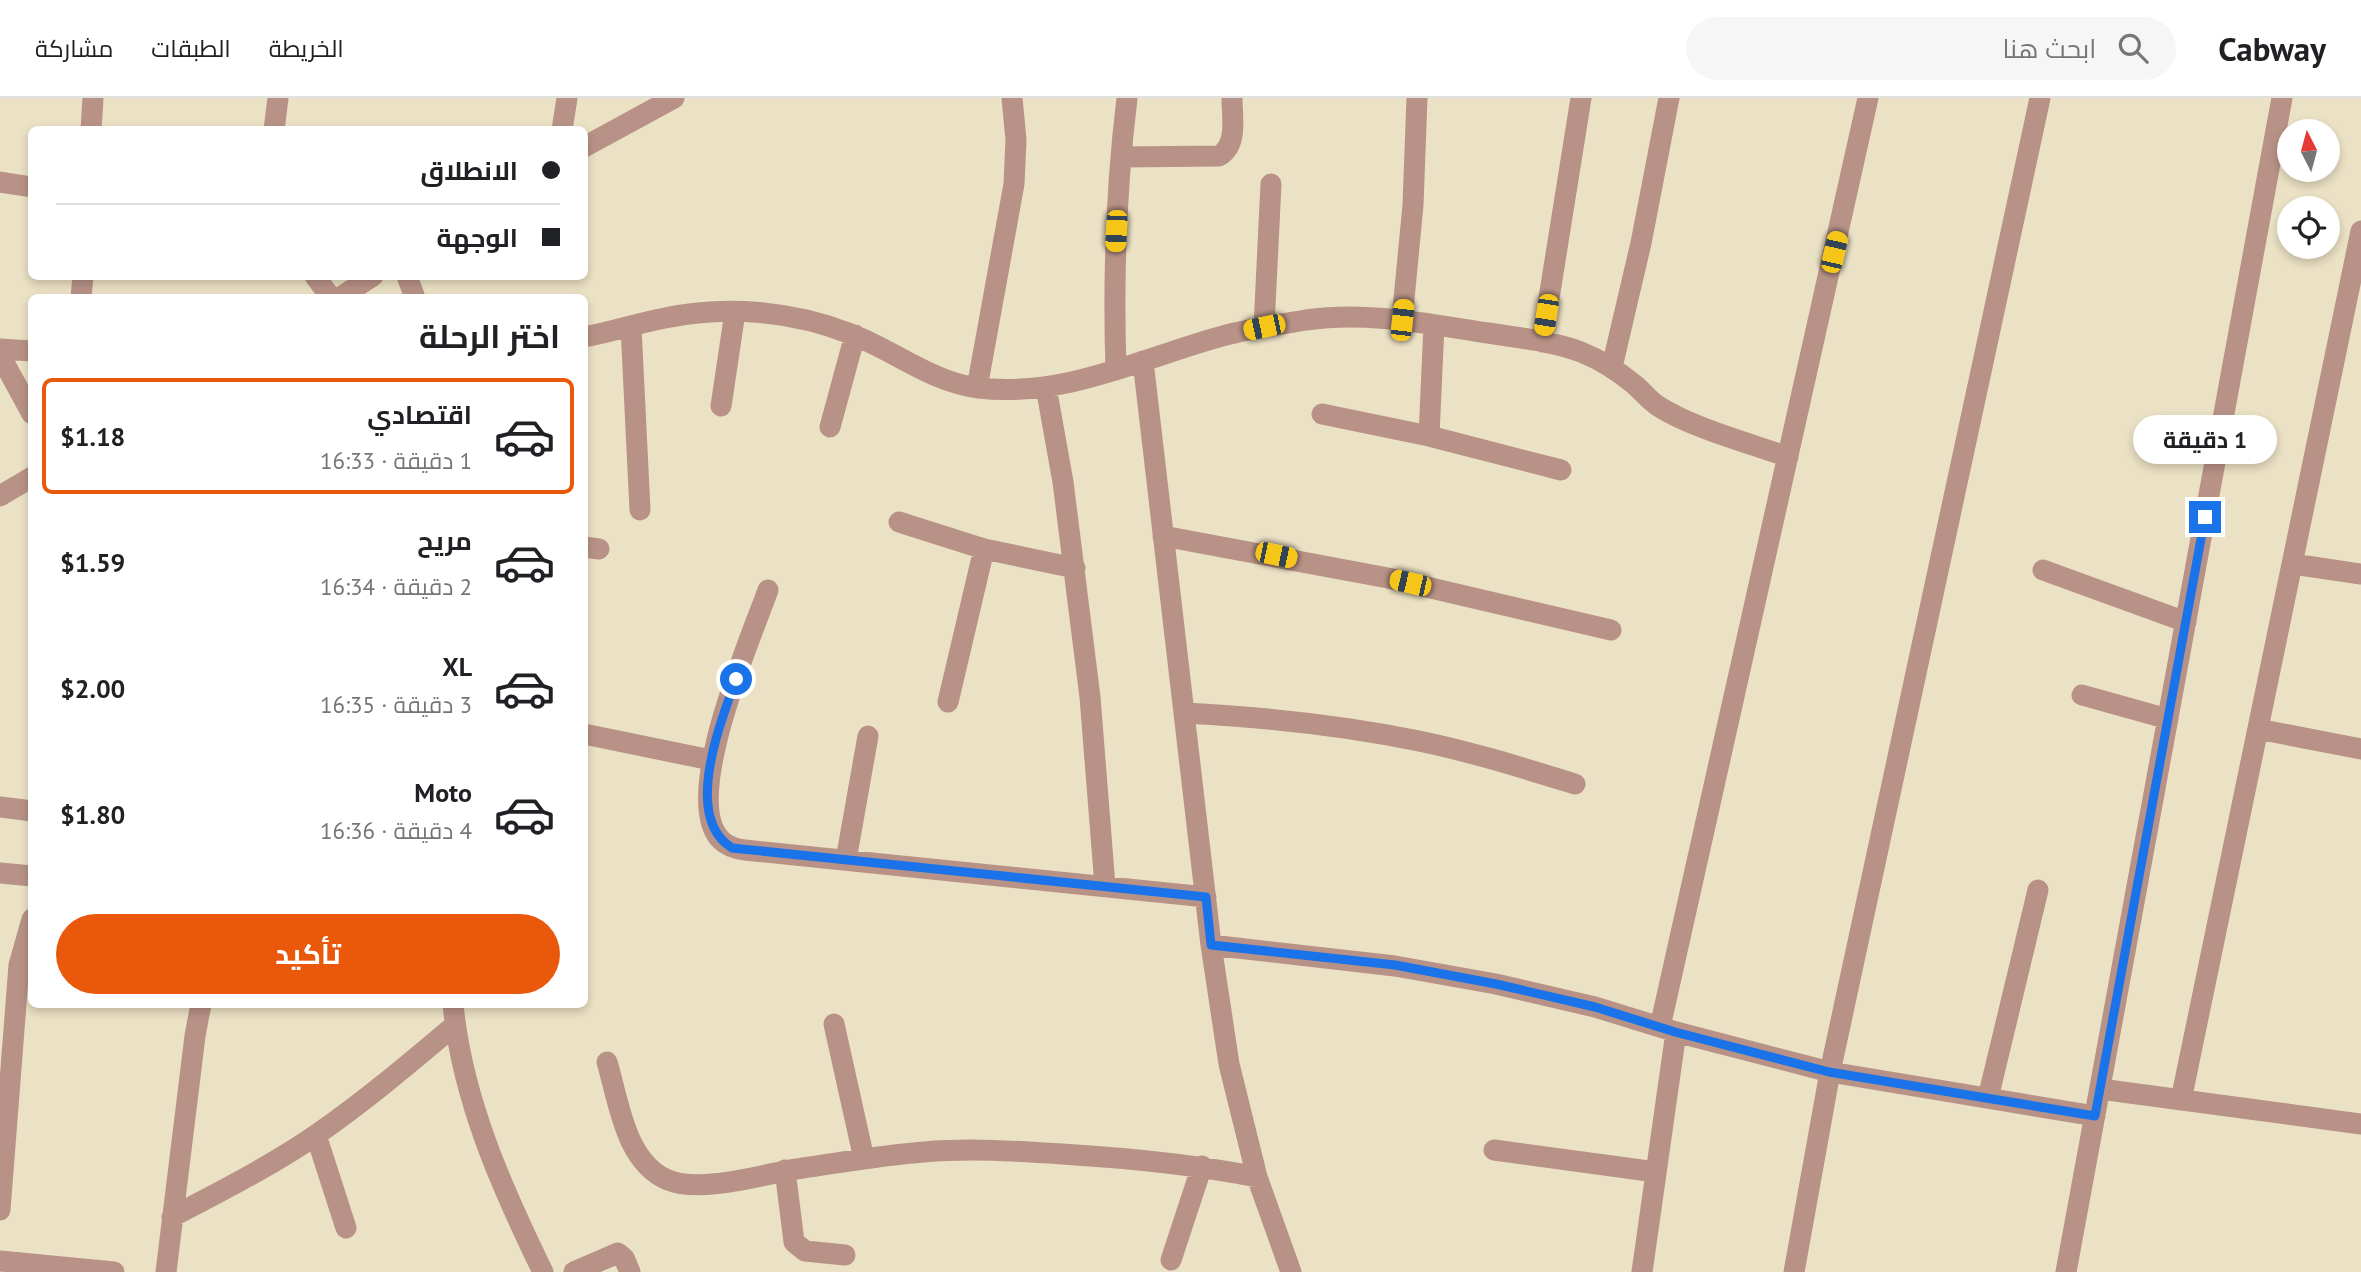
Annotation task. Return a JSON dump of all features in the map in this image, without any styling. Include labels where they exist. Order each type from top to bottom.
[{"type":"street","points":[[91,126],[93,98]]},
{"type":"street","points":[[274,126],[278,98]]},
{"type":"street","points":[[563,126],[567,98]]},
{"type":"street","points":[[588,145],[674,98]]},
{"type":"street","points":[[977,388],[1013,184],[1016,140],[1013,98]]},
{"type":"street","points":[[1116,370],[1115,251],[1127,98]]},
{"type":"street","points":[[1121,157],[1219,156],[1227,151],[1232,142],[1233,98]]},
{"type":"street","points":[[1402,320],[1413,205],[1417,98]]},
{"type":"street","points":[[1542,342],[1581,98]]},
{"type":"street","points":[[1612,367],[1641,243],[1669,98]]},
{"type":"street","points":[[1642,1272],[1656,1172],[1668,1029],[1788,457],[1868,98]]},
{"type":"street","points":[[1794,1272],[1829,1072],[2040,98]]},
{"type":"street","points":[[2066,1272],[2282,98]]},
{"type":"street","points":[[0,182],[28,186]]},
{"type":"street","points":[[1264,327],[1272,184]]},
{"type":"street","points":[[2181,1100],[2361,231]]},
{"type":"street","points":[[345,294],[367,280]]},
{"type":"street","points":[[721,406],[735,312]]},
{"type":"street","points":[[588,336],[665,317],[701,313],[775,313],[802,318],[855,335],[941,379],[977,388],[1020,390],[1067,385],[1221,337],[1264,327],[1310,319],[1360,317],[1402,320],[1542,342],[1580,352],[1612,367],[1656,405],[1681,419],[1788,457]]},
{"type":"street","points":[[1429,436],[1434,325]]},
{"type":"street","points":[[631,327],[639,510]]},
{"type":"street","points":[[830,427],[855,335]]},
{"type":"street","points":[[0,349],[28,351]]},
{"type":"street","points":[[0,355],[28,407]]},
{"type":"street","points":[[1143,361],[1211,945],[1229,1064],[1257,1177],[1291,1272]]},
{"type":"street","points":[[1046,387],[1075,568],[1090,697],[1105,886]]},
{"type":"street","points":[[1322,414],[1429,436],[1561,470]]},
{"type":"street","points":[[0,496],[28,479]]},
{"type":"street","points":[[899,522],[984,549],[1075,568]]},
{"type":"street","points":[[1163,536],[1388,578],[1611,630]]},
{"type":"street","points":[[948,702],[984,549]]},
{"type":"street","points":[[2292,564],[2361,574]]},
{"type":"street","points":[[2043,570],[2186,622]]},
{"type":"street","points":[[768,590],[720,724],[711,760],[707,788],[709,806],[715,833],[722,841],[732,848],[745,850],[1206,897]]},
{"type":"street","points":[[2082,695],[2168,719]]},
{"type":"street","points":[[1184,713],[1264,717],[1343,727],[1498,760],[1574,784]]},
{"type":"street","points":[[2258,729],[2361,749]]},
{"type":"street","points":[[588,735],[711,760]]},
{"type":"street","points":[[846,860],[868,736]]},
{"type":"street","points":[[0,807],[28,810]]},
{"type":"street","points":[[0,873],[28,876]]},
{"type":"street","points":[[1988,1098],[2038,890]]},
{"type":"street","points":[[0,1210],[4,1117],[19,965],[28,933]]},
{"type":"street","points":[[1211,945],[1395,965],[1496,984],[1595,1007],[1829,1072],[2095,1116]]},
{"type":"street","points":[[166,1272],[200,1008]]},
{"type":"street","points":[[172,1217],[244,1180],[316,1135],[386,1083],[454,1014]]},
{"type":"street","points":[[454,1014],[467,1081],[488,1150],[543,1272]]},
{"type":"street","points":[[834,1024],[864,1159]]},
{"type":"street","points":[[607,1062],[639,1157],[650,1170],[682,1185],[699,1186],[785,1170],[926,1152],[1007,1150],[1202,1166],[1257,1177]]},
{"type":"street","points":[[2100,1089],[2361,1124]]},
{"type":"street","points":[[316,1135],[346,1228]]},
{"type":"street","points":[[1494,1150],[1656,1172]]},
{"type":"street","points":[[1171,1260],[1202,1166]]},
{"type":"street","points":[[785,1170],[794,1242],[804,1251],[845,1255]]},
{"type":"street","points":[[574,1272],[618,1253],[624,1258],[630,1272]]},
{"type":"street","points":[[0,1261],[114,1272]]},
{"type":"route","points":[[736,679],[720,724],[707,788],[715,833],[732,848],[1206,897],[1211,945],[1395,965],[1496,984],[1595,1007],[1675,1032],[1829,1072],[2095,1116],[2205,517]]}]
